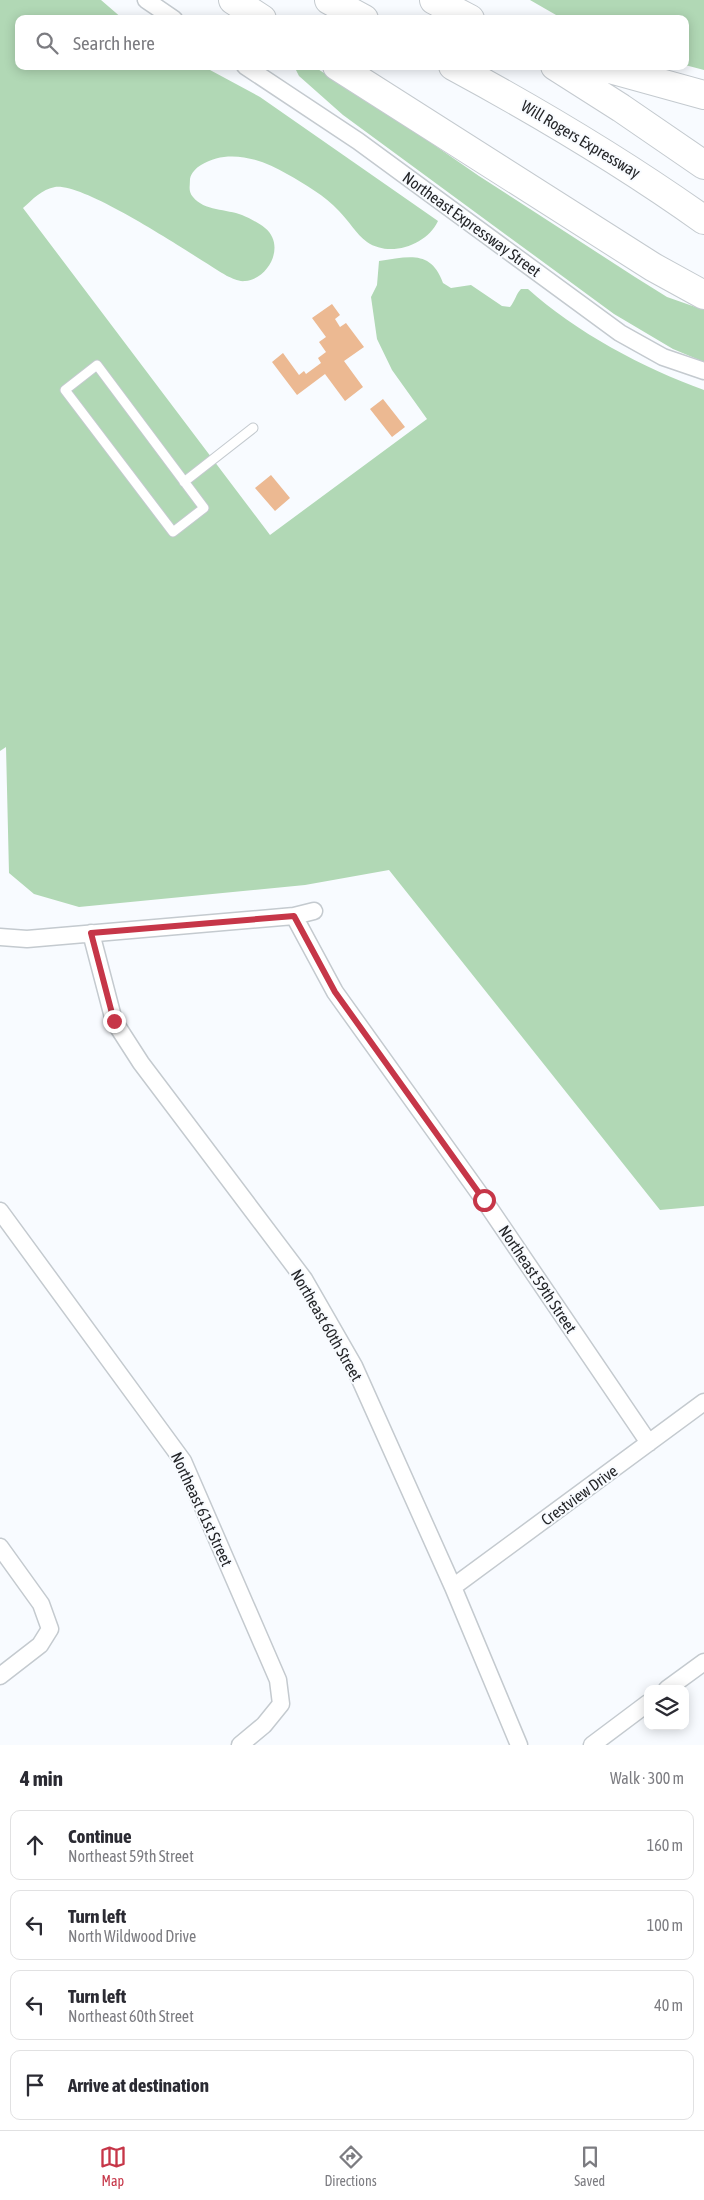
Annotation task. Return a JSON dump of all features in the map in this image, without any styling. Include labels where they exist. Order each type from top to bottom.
[{"type":"highway","points":[[233,0],[256,15]]},
{"type":"highway","points":[[329,0],[357,15]]},
{"type":"highway","points":[[434,0],[462,15]]},
{"type":"highway","points":[[342,70],[653,267],[704,295]]},
{"type":"highway","name":"Will Rogers Expressway","points":[[460,70],[581,138],[643,177],[704,220]]},
{"type":"highway","points":[[561,70],[704,165]]},
{"type":"highway","points":[[613,70],[704,95]]},
{"type":"street","points":[[146,0],[168,15]]},
{"type":"street","name":"Northeast Expressway Street","points":[[251,70],[358,141],[620,333],[663,357],[704,371]]},
{"type":"street","points":[[0,937],[27,938],[91,933],[294,916],[314,911]]},
{"type":"street","name":"Northeast 59th Street","points":[[294,916],[335,992],[484,1200],[649,1443]]},
{"type":"street","name":"Northeast 60th Street","points":[[91,933],[114,1021],[141,1063],[304,1279],[354,1366],[453,1587],[518,1745]]},
{"type":"street","name":"Northeast 61st Street","points":[[0,1211],[183,1461],[278,1680],[282,1704],[264,1726],[240,1745]]},
{"type":"street","name":"Crestview Drive","points":[[453,1587],[704,1402]]},
{"type":"street","points":[[0,1547],[41,1604],[50,1629],[40,1646],[0,1676]]},
{"type":"street","points":[[672,1685],[704,1662]]},
{"type":"street","points":[[592,1745],[644,1706]]},
{"type":"lane","points":[[97,365],[184,482],[204,508],[173,532],[65,390],[97,365]]},
{"type":"lane","points":[[184,482],[253,428]]},
{"type":"green space","points":[[0,0],[101,0],[118,15],[15,15],[15,70],[210,70],[260,97],[438,221],[426,237],[417,242],[397,249],[376,247],[363,239],[328,200],[308,186],[277,169],[256,160],[233,156],[211,160],[199,166],[191,175],[190,193],[193,197],[203,205],[236,213],[257,222],[271,235],[274,243],[272,260],[267,268],[254,279],[243,281],[227,276],[115,208],[70,189],[50,188],[38,195],[23,208],[270,535],[427,419],[392,370],[377,339],[371,297],[377,285],[379,261],[409,257],[425,260],[438,272],[443,283],[451,288],[471,285],[502,306],[510,307],[521,289],[528,289],[546,305],[588,334],[635,360],[704,390],[704,1206],[660,1210],[389,870],[305,885],[79,907],[34,894],[9,873],[6,747],[0,751]]},
{"type":"green space","points":[[530,0],[704,0],[704,70],[689,66],[689,15],[556,15]]},
{"type":"green space","points":[[296,70],[319,70],[667,297],[704,310],[704,362],[673,349],[614,314],[343,115],[299,76]]},
{"type":"building","points":[[332,304],[340,315],[335,319],[340,327],[346,323],[364,347],[344,361],[363,387],[345,401],[325,374],[297,395],[272,362],[283,353],[299,375],[304,371],[306,374],[321,363],[318,358],[326,352],[319,342],[326,337],[312,318]]},
{"type":"building","points":[[383,399],[405,427],[392,437],[370,409]]},
{"type":"building","points":[[271,475],[290,498],[275,511],[255,488]]},
{"type":"route","points":[[114,1021],[91,933],[294,916],[335,992],[484,1200]]}]
